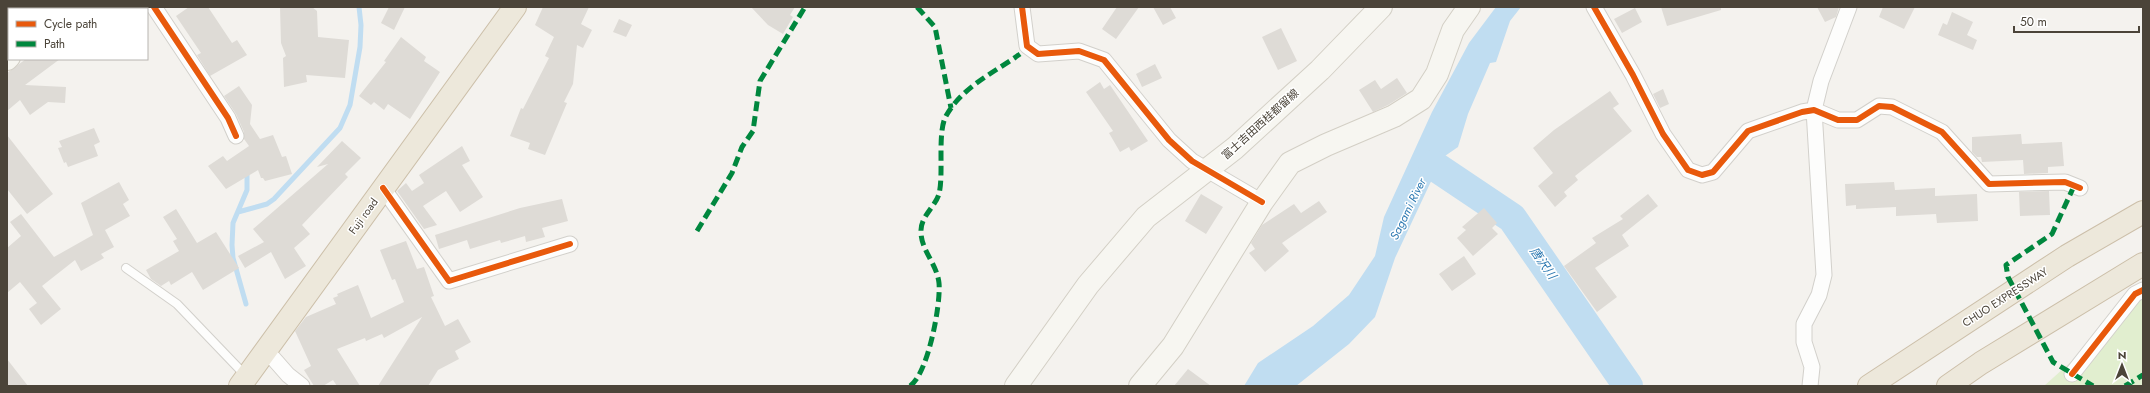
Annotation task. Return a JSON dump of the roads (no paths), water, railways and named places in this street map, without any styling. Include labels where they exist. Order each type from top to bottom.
[{"type":"highway","name":"Fuji road","points":[[243,381],[515,7]]},
{"type":"highway","name":"CHUO EXPRESSWAY","points":[[1869,386],[2067,256],[2143,212]]},
{"type":"highway","points":[[1948,386],[1981,363],[2143,264]]},
{"type":"main road","name":"富士吉田西桂都留線","points":[[1016,386],[1088,285],[1146,217],[1236,148],[1320,70],[1381,7]]},
{"type":"main road","points":[[1140,386],[1173,346],[1262,202],[1290,163],[1326,145],[1394,116],[1421,99],[1437,74],[1452,30],[1469,7]]},
{"type":"street","points":[[154,7],[228,118],[236,136]]},
{"type":"street","points":[[1022,7],[1027,46],[1038,54],[1079,51],[1104,60],[1169,140],[1192,161],[1262,202]]},
{"type":"street","points":[[1594,7],[1633,75],[1663,134],[1688,170],[1702,175],[1713,172],[1748,131],[1796,114],[1814,110],[1838,120],[1857,120],[1879,106],[1892,107],[1942,132],[1989,184],[2065,182],[2080,188]]},
{"type":"street","points":[[1810,386],[1812,367],[1804,342],[1804,324],[1819,295],[1824,276],[1814,110],[1821,81],[1849,7]]},
{"type":"street","points":[[383,188],[449,281],[570,244]]},
{"type":"street","points":[[2072,374],[2135,294],[2143,290]]},
{"type":"street","points":[[266,350],[288,375],[302,386]]},
{"type":"lane","points":[[126,268],[177,304],[243,381]]},
{"type":"water","name":"Sagami River","points":[[1496,7],[1521,7],[1510,21],[1496,62],[1490,63],[1468,114],[1458,147],[1442,158],[1395,258],[1375,317],[1349,344],[1296,386],[1244,386],[1258,363],[1313,326],[1349,295],[1375,256],[1384,217],[1432,112],[1469,43]]},
{"type":"waterway","points":[[238,212],[267,204],[274,199],[340,128],[350,105],[360,47],[361,25],[359,7]]},
{"type":"waterway","name":"唐沢川","points":[[1433,165],[1512,218],[1628,386]]},
{"type":"waterway","points":[[246,304],[233,258],[232,245],[233,223],[247,190],[247,170]]}]
